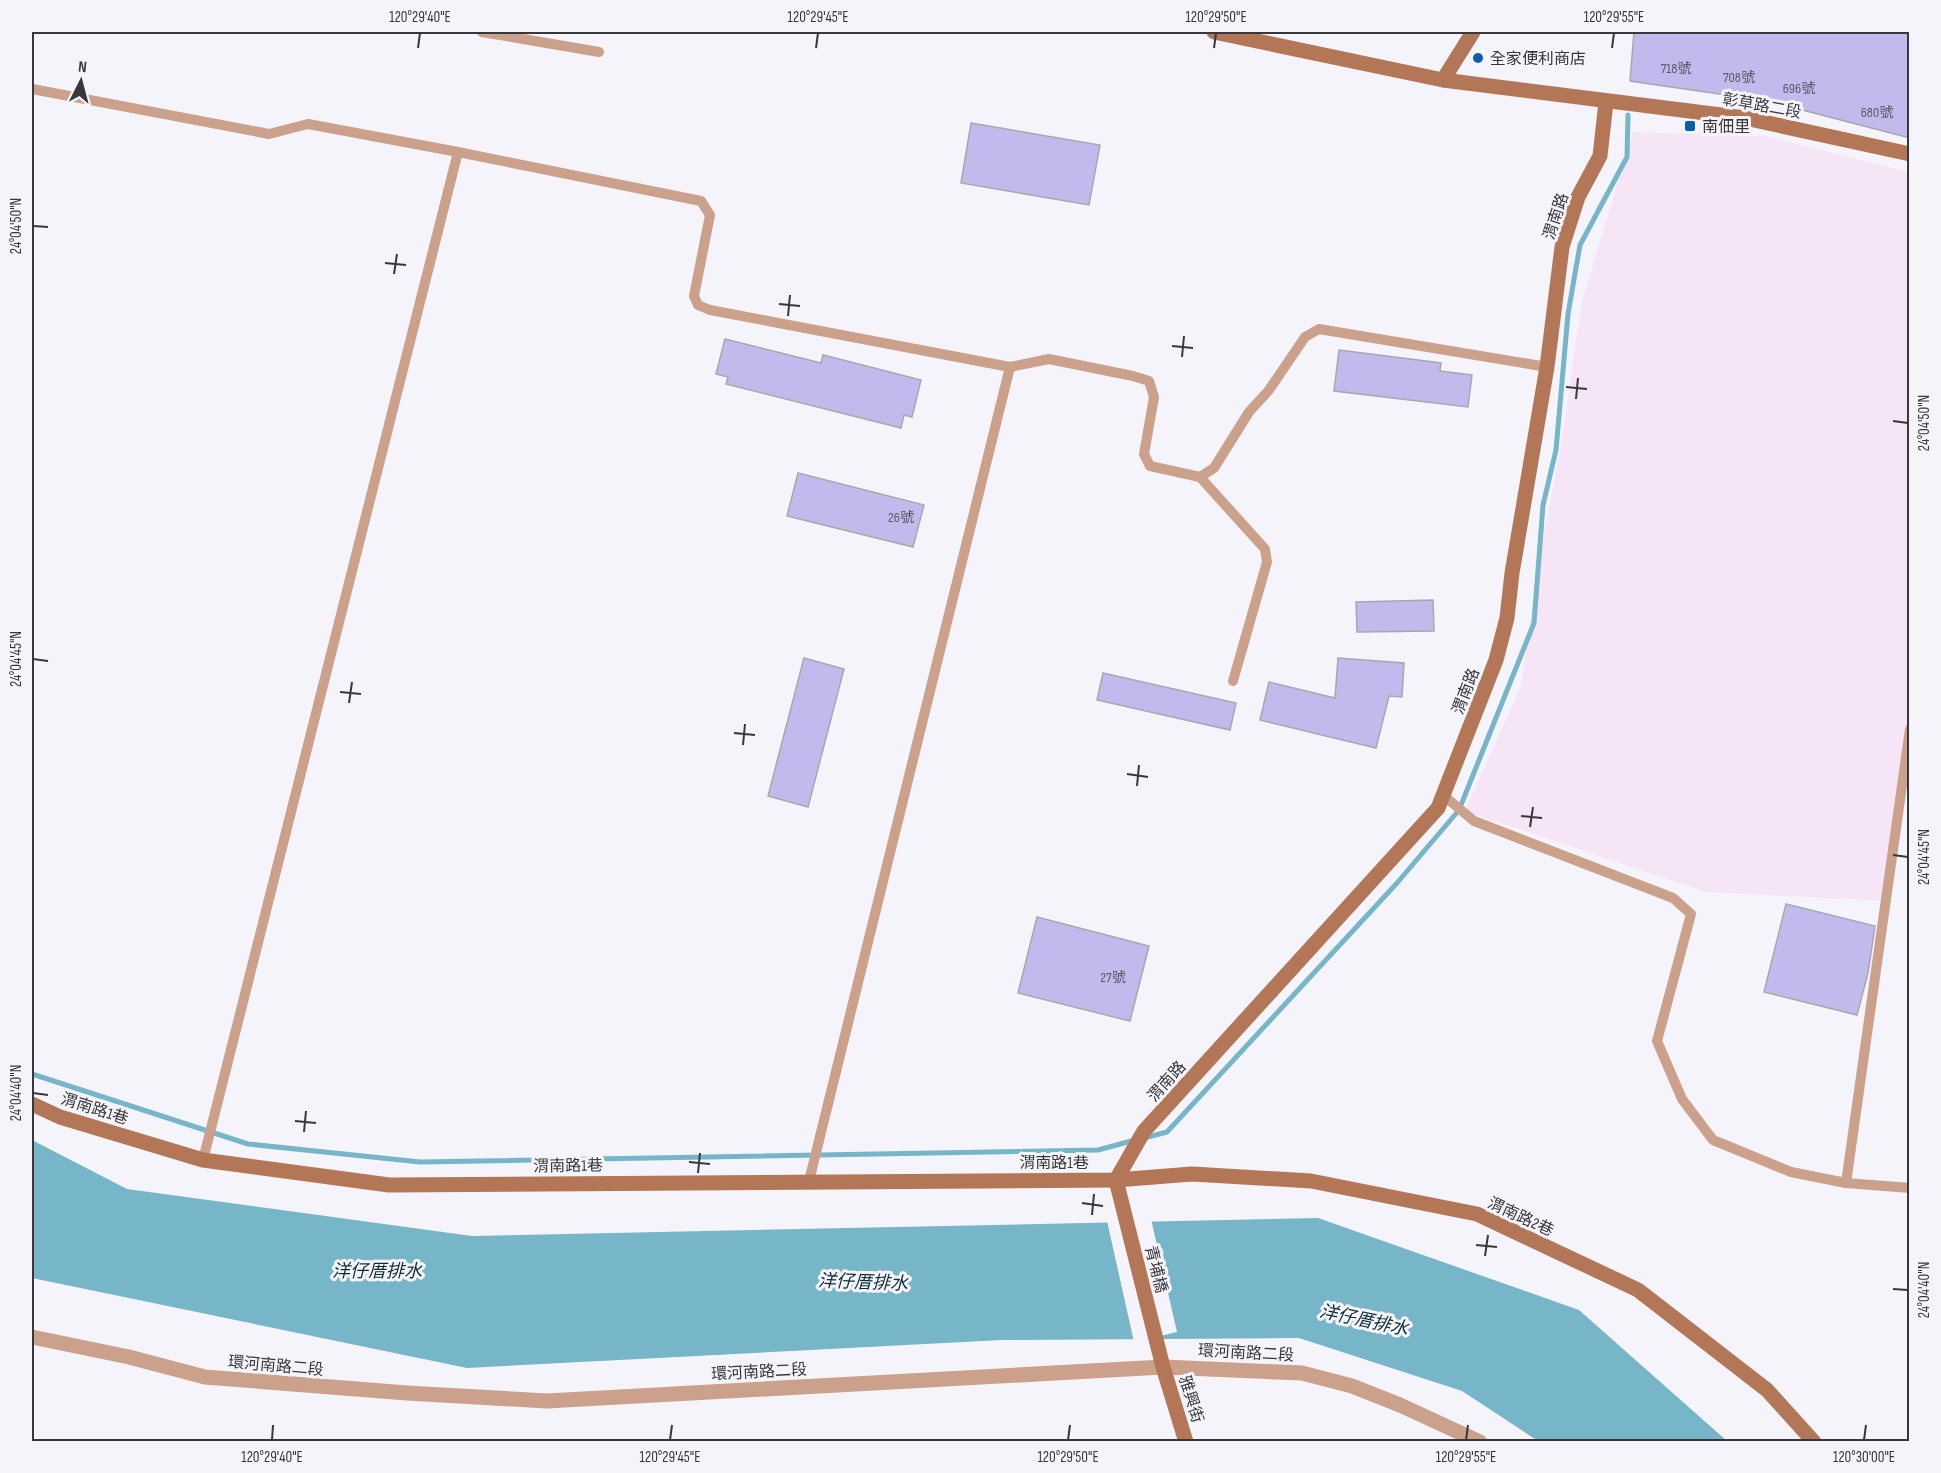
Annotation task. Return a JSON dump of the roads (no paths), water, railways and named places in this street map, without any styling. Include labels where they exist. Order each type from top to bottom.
[{"type":"street","name":"彰草路二段","points":[[1214,32],[1443,81],[1745,118],[1910,154]]},
{"type":"street","points":[[1443,81],[1473,32]]},
{"type":"street","name":"渭南路","points":[[1116,1180],[1144,1131],[1438,808],[1496,660],[1508,618],[1512,573],[1547,367],[1562,247],[1578,197],[1600,156],[1606,102]]},
{"type":"street","name":"渭南路1巷","points":[[32,1104],[60,1117],[203,1160],[389,1185],[1116,1180]]},
{"type":"street","name":"渭南路2巷","points":[[1116,1180],[1192,1174],[1311,1181],[1477,1214],[1638,1290],[1767,1390],[1814,1442]]},
{"type":"street","name":"青埔橋","points":[[1116,1180],[1163,1366]]},
{"type":"street","name":"環河南路二段","points":[[32,1338],[129,1357],[205,1377],[407,1393],[547,1401],[1163,1366],[1302,1373],[1352,1386],[1400,1405],[1480,1442]]},
{"type":"street","name":"雅興街","points":[[1163,1366],[1186,1442]]},
{"type":"lane","points":[[482,32],[599,52]]},
{"type":"lane","points":[[32,90],[269,134],[308,124],[701,201],[710,215],[694,296],[698,305],[710,310],[1010,367],[1049,359],[1149,381],[1154,397],[1144,454],[1150,466],[1200,477],[1265,549],[1268,562],[1233,681]]},
{"type":"lane","points":[[203,1160],[458,152]]},
{"type":"lane","points":[[1200,477],[1214,468],[1249,412],[1269,390],[1305,337],[1319,329],[1547,367]]},
{"type":"lane","points":[[809,1181],[1010,367]]},
{"type":"lane","points":[[1846,1183],[1910,729]]},
{"type":"lane","points":[[1443,795],[1474,821],[1673,898],[1691,914],[1657,1041],[1682,1099],[1713,1140],[1791,1172],[1846,1183],[1910,1188]]},
{"type":"water","name":"洋仔厝排水","points":[[32,1140],[127,1189],[472,1236],[1318,1218],[1579,1310],[1727,1441],[1538,1441],[1462,1391],[1299,1338],[1002,1340],[467,1368],[32,1278]]},
{"type":"waterway","points":[[1144,1138],[1167,1132],[1397,883],[1459,810],[1534,623],[1543,505],[1556,450],[1568,314],[1580,245],[1627,157],[1628,115]]},
{"type":"waterway","points":[[32,1074],[248,1144],[420,1162],[1098,1150],[1135,1140]]},
{"type":"place","name":"全家便利商店","points":[[1478,58]]},
{"type":"place","name":"南佃里","points":[[1690,126]]}]
